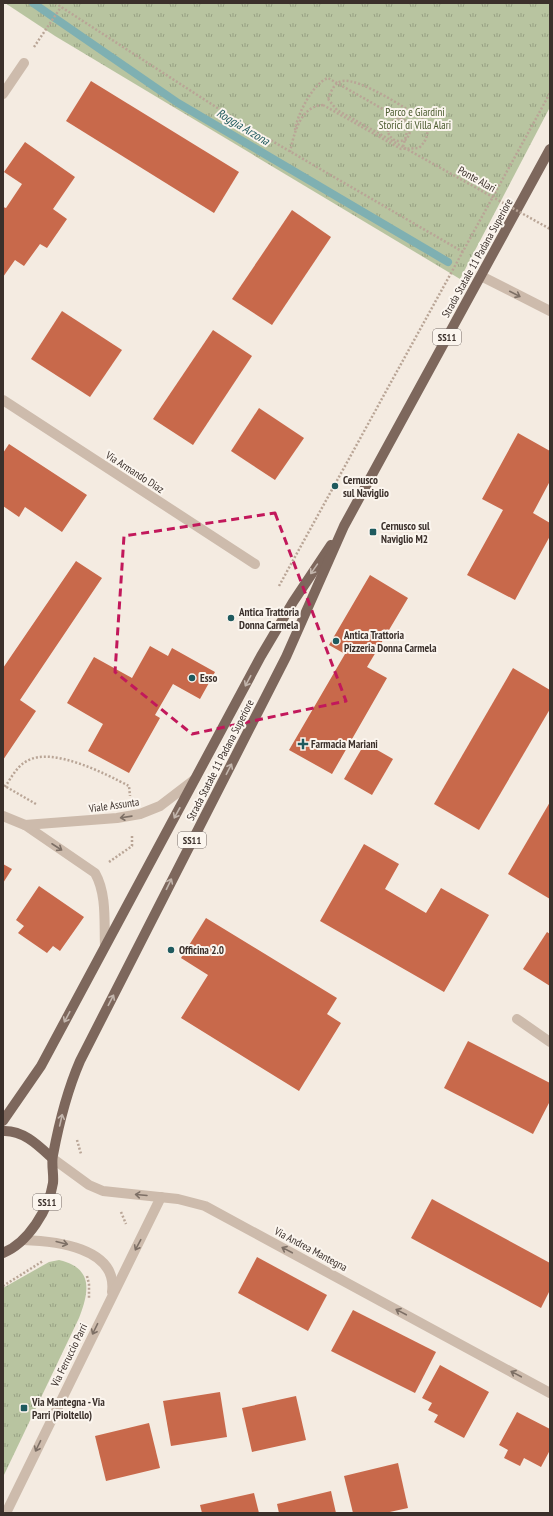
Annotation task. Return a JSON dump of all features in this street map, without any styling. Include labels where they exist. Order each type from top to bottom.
[{"type":"main road","name":"Strada Statale 11 Padana Superiore","points":[[3,1120],[41,1066],[152,858],[286,614],[344,526],[550,149]]},
{"type":"main road","name":"Strada Statale 11 Padana Superiore","points":[[3,1253],[17,1246],[23,1240],[41,1213],[51,1190],[53,1174],[52,1158],[66,1100],[80,1061],[286,657],[344,526]]},
{"type":"main road","points":[[3,1130],[15,1132],[24,1136],[34,1142],[52,1158]]},
{"type":"street","points":[[3,94],[24,63]]},
{"type":"street","points":[[481,276],[550,311]]},
{"type":"street","name":"Via Armando Diaz","points":[[3,400],[255,564]]},
{"type":"street","name":"Viale Assunta","points":[[25,825],[131,811],[149,811],[160,806],[196,779]]},
{"type":"street","name":"Viale Assunta","points":[[3,816],[25,825],[95,873]]},
{"type":"street","points":[[95,873],[99,880],[103,898],[105,946]]},
{"type":"street","points":[[517,1019],[550,1042]]},
{"type":"street","name":"Via Andrea Mantegna","points":[[52,1158],[89,1185],[103,1191],[161,1197],[205,1206],[549,1388]]},
{"type":"street","name":"Via Ferruccio Parri","points":[[6,1513],[112,1294],[161,1197]]},
{"type":"street","points":[[23,1240],[56,1242],[78,1248],[92,1255],[105,1264],[109,1271],[113,1287],[112,1294]]},
{"type":"path","points":[[55,3],[236,120],[463,252]]},
{"type":"path","points":[[46,30],[61,7]]},
{"type":"path","points":[[290,152],[296,121],[301,110],[322,80],[328,78],[404,121],[407,123],[409,126],[410,132],[407,138],[403,140],[392,139],[389,136],[388,129],[393,120],[400,118],[407,121],[409,124],[408,129],[406,135],[405,141],[403,147]]},
{"type":"path","name":"Ponte Alari","points":[[295,130],[304,115],[317,105],[323,105],[401,148],[419,148],[426,141],[428,132],[425,121],[356,81],[342,80],[334,86],[328,99],[336,110],[403,147],[550,229]]},
{"type":"path","points":[[278,587],[550,93]]},
{"type":"path","points":[[5,787],[17,769],[27,760],[47,755],[100,770],[129,786],[132,846]]},
{"type":"path","points":[[132,846],[152,858]]},
{"type":"path","points":[[95,873],[132,846]]},
{"type":"path","points":[[77,1138],[80,1153],[84,1160]]},
{"type":"path","points":[[3,1286],[49,1259]]},
{"type":"path","points":[[84,1272],[89,1284],[88,1302]]},
{"type":"highlighted area","points":[[275,513],[346,701],[192,734],[115,672],[124,536]]},
{"type":"green space","name":"Parco e Giardini Storici di Villa Alari","points":[[5,3],[550,3],[550,107],[460,279],[55,36]]},
{"type":"green space","points":[[59,1260],[78,1269],[83,1275],[86,1282],[85,1299],[79,1318],[3,1477],[3,1288],[49,1262]]},
{"type":"building","points":[[91,81],[239,172],[214,213],[66,121]]},
{"type":"building","points":[[25,142],[75,177],[53,209],[67,219],[47,248],[40,244],[24,266],[15,260],[3,277],[3,207],[6,208],[22,184],[4,172]]},
{"type":"building","points":[[292,210],[331,237],[272,325],[232,299]]},
{"type":"building","points":[[62,311],[122,350],[90,397],[31,359]]},
{"type":"building","points":[[213,330],[252,356],[193,445],[153,419]]},
{"type":"building","points":[[259,408],[304,438],[275,480],[231,451]]},
{"type":"building","points":[[518,433],[550,451],[550,481],[533,513],[550,523],[550,536],[515,600],[467,575],[503,510],[482,499]]},
{"type":"building","points":[[9,444],[87,495],[62,532],[25,507],[19,517],[3,506],[3,453]]},
{"type":"building","points":[[76,561],[102,578],[20,700],[36,711],[3,760],[3,668]]},
{"type":"building","points":[[370,575],[408,598],[367,667],[387,678],[332,774],[289,750],[345,654],[329,645]]},
{"type":"building","points":[[150,646],[168,656],[172,648],[215,672],[200,699],[173,684],[155,715],[160,718],[129,773],[88,751],[103,724],[67,703],[94,657],[132,678]]},
{"type":"building","points":[[513,668],[550,690],[550,709],[479,830],[434,804]]},
{"type":"building","points":[[365,743],[393,759],[372,795],[344,779]]},
{"type":"building","points":[[550,802],[550,899],[508,874]]},
{"type":"building","points":[[364,844],[399,864],[385,889],[426,913],[441,888],[489,915],[444,992],[320,921]]},
{"type":"building","points":[[3,864],[12,869],[3,883]]},
{"type":"building","points":[[39,886],[84,917],[60,951],[53,946],[47,953],[18,933],[24,926],[16,920]]},
{"type":"building","points":[[206,918],[337,998],[327,1014],[341,1023],[299,1091],[181,1018],[208,975],[181,958]]},
{"type":"building","points":[[547,932],[550,934],[550,986],[523,969]]},
{"type":"building","points":[[468,1041],[550,1083],[550,1101],[533,1134],[444,1088]]},
{"type":"building","points":[[432,1199],[550,1263],[550,1290],[541,1308],[411,1238]]},
{"type":"building","points":[[257,1257],[327,1295],[308,1331],[238,1293]]},
{"type":"building","points":[[353,1310],[436,1352],[415,1393],[331,1351]]},
{"type":"building","points":[[440,1365],[489,1392],[464,1438],[434,1422],[438,1415],[428,1410],[432,1403],[422,1398]]},
{"type":"building","points":[[220,1392],[227,1437],[171,1446],[163,1401]]},
{"type":"building","points":[[296,1396],[306,1440],[252,1452],[242,1408]]},
{"type":"building","points":[[517,1412],[550,1429],[550,1450],[541,1467],[524,1458],[520,1466],[504,1458],[508,1450],[499,1445]]},
{"type":"building","points":[[149,1423],[160,1468],[106,1481],[95,1436]]},
{"type":"building","points":[[398,1463],[408,1508],[385,1513],[353,1513],[344,1476]]},
{"type":"building","points":[[331,1491],[336,1513],[279,1513],[277,1504]]},
{"type":"building","points":[[254,1493],[259,1513],[202,1513],[200,1505]]},
{"type":"waterway","name":"Roggia Arzona","points":[[33,3],[178,103],[448,262]]},
{"type":"place","name":"Cernusco sul Naviglio","points":[[335,486]]},
{"type":"place","name":"Cernusco sul Naviglio M2","points":[[373,532]]},
{"type":"place","name":"Antica Trattoria Donna Carmela","points":[[231,618]]},
{"type":"place","name":"Antica Trattoria Pizzeria Donna Carmela","points":[[336,641]]},
{"type":"place","name":"Esso","points":[[192,678]]},
{"type":"place","name":"Farmacia Mariani","points":[[303,744]]},
{"type":"place","name":"Officina 2.0","points":[[171,950]]},
{"type":"place","name":"Via Mantegna - Via Parri (Pioltello)","points":[[24,1408]]}]
